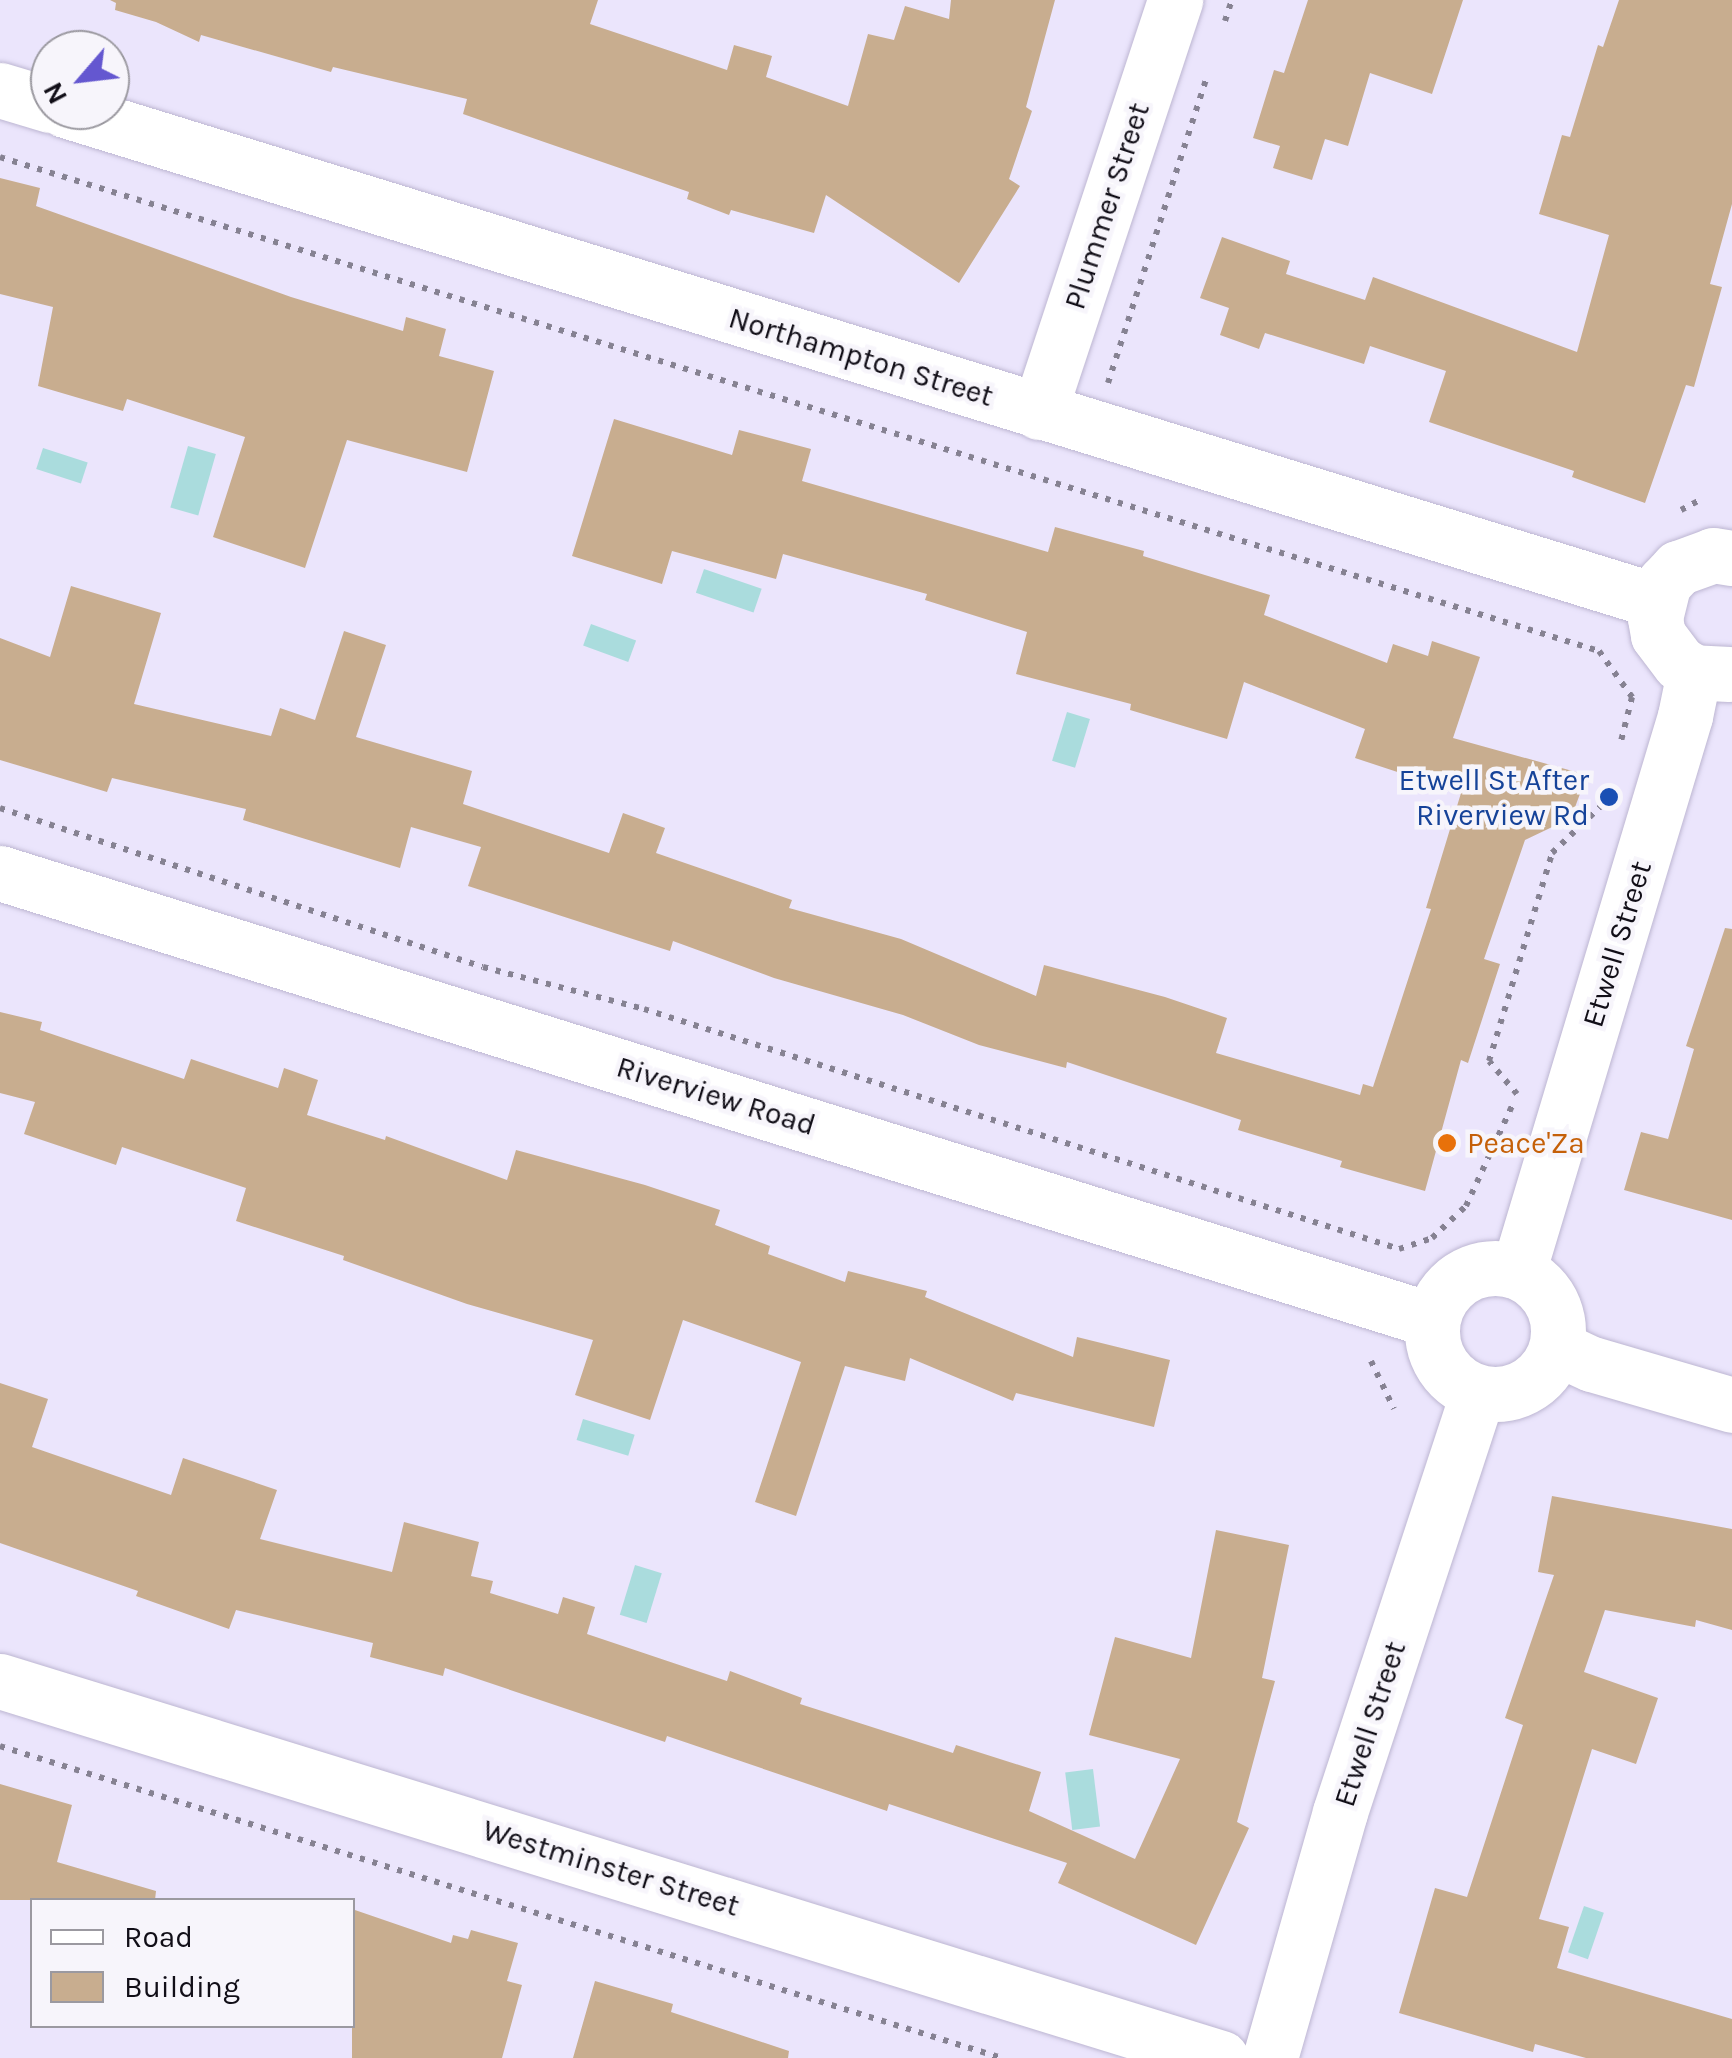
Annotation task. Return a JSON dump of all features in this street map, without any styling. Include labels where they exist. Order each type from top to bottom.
[{"type":"street","name":"Plummer Street","points":[[1039,412],[1175,0]]},
{"type":"street","points":[[0,90],[30,99]]},
{"type":"street","name":"Northampton Street","points":[[130,130],[1657,600]]},
{"type":"street","points":[[1713,673],[1667,651],[1658,635],[1657,600],[1664,583],[1694,559],[1732,558]]},
{"type":"street","name":"Etwell Street","points":[[1518,1272],[1685,716],[1713,673]]},
{"type":"street","name":"Riverview Road","points":[[0,873],[1432,1320]]},
{"type":"street","points":[[1500,1268],[1518,1272],[1534,1281],[1556,1311],[1556,1348],[1535,1381],[1498,1395],[1478,1393],[1447,1374],[1437,1357],[1432,1320],[1438,1302],[1464,1276],[1500,1268]]},
{"type":"street","points":[[1556,1348],[1592,1364],[1732,1405]]},
{"type":"street","name":"Etwell Street","points":[[1270,2058],[1340,1812],[1478,1393]]},
{"type":"street","name":"Westminster Street","points":[[0,1681],[1221,2058]]},
{"type":"path","points":[[1220,37],[1232,0]]},
{"type":"path","points":[[1075,489],[1208,74]]},
{"type":"path","points":[[0,157],[1600,650],[1632,697],[1620,746]]},
{"type":"path","points":[[0,808],[483,967],[644,1009],[1398,1249],[1432,1238],[1466,1206],[1474,1190],[1518,1092],[1489,1062],[1552,853],[1600,811],[1607,795]]},
{"type":"path","points":[[1371,1361],[1394,1409]]},
{"type":"path","points":[[0,1746],[1002,2058]]},
{"type":"shaded area","points":[[188,446],[216,454],[198,516],[170,508]]},
{"type":"shaded area","points":[[43,448],[88,463],[81,483],[36,469]]},
{"type":"shaded area","points":[[704,569],[762,589],[754,612],[696,593]]},
{"type":"shaded area","points":[[591,624],[636,640],[628,662],[583,646]]},
{"type":"shaded area","points":[[1067,712],[1090,719],[1075,768],[1052,761]]},
{"type":"shaded area","points":[[583,1419],[635,1435],[628,1456],[577,1440]]},
{"type":"shaded area","points":[[635,1565],[662,1573],[647,1623],[620,1615]]},
{"type":"shaded area","points":[[1093,1769],[1100,1827],[1072,1830],[1065,1772]]},
{"type":"shaded area","points":[[1584,1906],[1604,1913],[1588,1959],[1568,1952]]},
{"type":"building","points":[[110,0],[598,0],[590,24],[727,70],[734,45],[772,56],[766,77],[848,106],[868,34],[894,40],[905,6],[949,19],[951,0],[1055,0],[1026,107],[1032,111],[1009,179],[1020,186],[959,283],[826,195],[814,233],[731,210],[729,215],[687,199],[689,192],[463,114],[467,99],[333,67],[331,72],[201,35],[199,42],[156,22],[115,10],[116,3]]},
{"type":"building","points":[[1308,0],[1463,0],[1432,94],[1370,73],[1348,146],[1325,139],[1312,180],[1273,168],[1280,146],[1253,138],[1274,70],[1284,73]]},
{"type":"building","points":[[1619,0],[1732,0],[1732,204],[1710,284],[1722,287],[1694,387],[1686,385],[1645,503],[1572,477],[1574,471],[1429,422],[1446,371],[1370,346],[1364,364],[1265,333],[1259,349],[1220,335],[1229,308],[1200,298],[1222,237],[1290,261],[1286,274],[1365,300],[1373,277],[1577,352],[1609,235],[1539,214],[1562,135],[1570,137],[1598,45],[1603,47]]},
{"type":"building","points":[[0,178],[40,188],[36,206],[291,297],[403,331],[406,317],[446,329],[439,356],[494,371],[467,472],[347,440],[305,568],[213,537],[245,437],[127,399],[123,411],[38,386],[53,307],[0,294]]},
{"type":"building","points":[[614,419],[732,455],[739,430],[811,449],[802,481],[1048,552],[1055,527],[1144,551],[1143,556],[1270,595],[1264,615],[1387,663],[1393,644],[1428,656],[1432,641],[1480,657],[1453,738],[1587,775],[1571,818],[1525,840],[1484,959],[1500,964],[1468,1063],[1461,1060],[1425,1191],[1340,1167],[1342,1161],[1238,1130],[1241,1120],[1067,1062],[1066,1068],[979,1045],[903,1015],[774,978],[673,941],[670,951],[468,886],[481,847],[411,827],[400,868],[243,820],[246,809],[112,778],[107,792],[0,760],[0,638],[50,657],[71,586],[161,613],[134,704],[271,736],[280,708],[315,720],[344,631],[386,645],[356,737],[472,771],[463,804],[609,853],[623,813],[665,828],[656,853],[792,900],[789,908],[901,939],[1036,996],[1044,965],[1165,997],[1227,1018],[1216,1053],[1360,1095],[1363,1084],[1373,1087],[1431,909],[1426,908],[1461,793],[1355,758],[1365,729],[1244,682],[1227,739],[1130,710],[1131,704],[1016,674],[1027,632],[925,600],[927,594],[783,554],[776,579],[672,551],[662,584],[572,556]]},
{"type":"building","points":[[1725,928],[1732,929],[1732,1220],[1624,1190],[1641,1132],[1668,1139],[1694,1049],[1686,1046]]},
{"type":"building","points":[[0,1012],[42,1022],[40,1030],[184,1079],[191,1059],[278,1088],[284,1068],[318,1080],[307,1115],[385,1140],[386,1136],[507,1180],[516,1150],[645,1185],[720,1210],[715,1225],[770,1246],[768,1254],[845,1282],[848,1271],[927,1291],[925,1297],[1073,1357],[1077,1337],[1170,1360],[1154,1427],[1016,1393],[1013,1401],[910,1358],[905,1381],[845,1366],[796,1516],[755,1502],[801,1362],[683,1320],[650,1420],[575,1395],[593,1340],[467,1304],[343,1260],[344,1256],[236,1221],[246,1188],[122,1147],[116,1165],[24,1134],[35,1102],[0,1093]]},
{"type":"building","points":[[0,1383],[48,1399],[32,1447],[171,1495],[183,1458],[277,1490],[260,1539],[392,1572],[404,1522],[479,1542],[471,1576],[493,1581],[490,1593],[558,1614],[563,1597],[595,1607],[587,1634],[727,1681],[730,1671],[802,1698],[800,1704],[953,1753],[956,1745],[1041,1772],[1029,1811],[1135,1859],[1180,1759],[1089,1735],[1115,1637],[1191,1658],[1216,1530],[1289,1545],[1262,1678],[1275,1681],[1237,1822],[1249,1828],[1196,1945],[1058,1883],[1067,1863],[889,1804],[887,1811],[667,1736],[665,1742],[445,1668],[443,1676],[370,1657],[373,1643],[236,1610],[229,1629],[136,1596],[138,1591],[0,1543]]},
{"type":"building","points":[[1552,1496],[1732,1529],[1732,1630],[1696,1620],[1695,1627],[1605,1610],[1584,1672],[1658,1698],[1636,1764],[1592,1749],[1539,1919],[1569,1927],[1557,1968],[1732,2019],[1732,2058],[1586,2058],[1535,2044],[1533,2052],[1399,2013],[1435,1888],[1467,1897],[1523,1725],[1505,1718],[1554,1575],[1538,1572]]},
{"type":"building","points":[[0,1784],[72,1805],[57,1862],[156,1891],[155,1898],[0,1900]]},
{"type":"building","points":[[355,1910],[451,1943],[453,1935],[468,1939],[471,1930],[518,1943],[507,1981],[522,1985],[502,2058],[352,2058]]},
{"type":"building","points":[[595,1981],[673,2004],[671,2012],[789,2051],[788,2058],[573,2058]]},
{"type":"place","name":"Etwell St After Riverview Rd","points":[[1609,797]]},
{"type":"place","name":"Peace'Za","points":[[1447,1143]]}]
